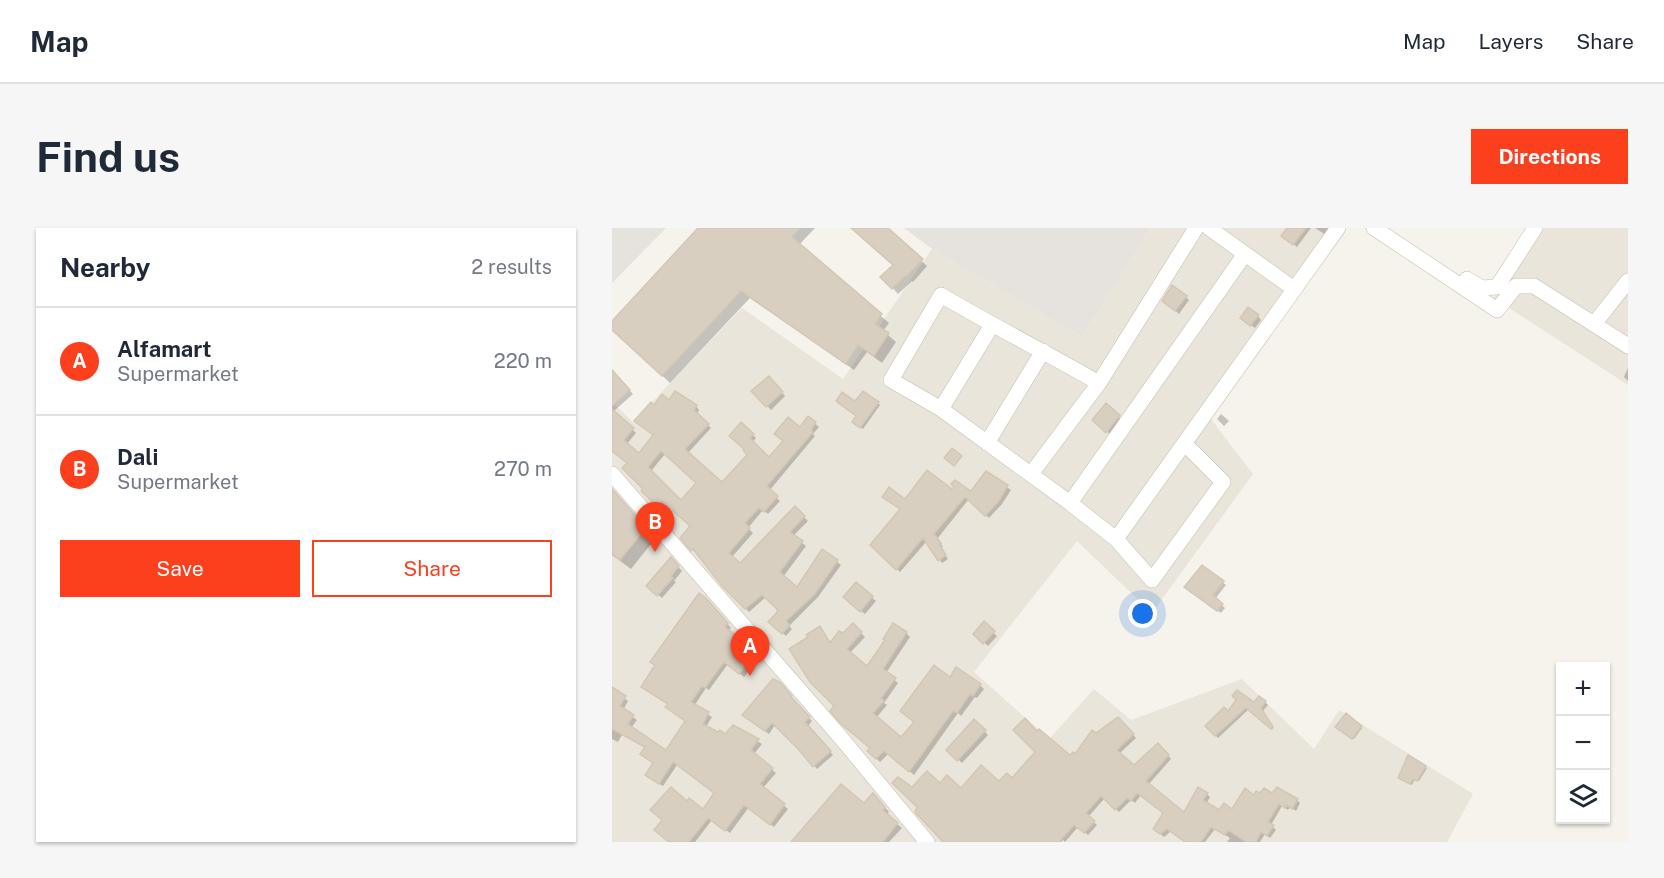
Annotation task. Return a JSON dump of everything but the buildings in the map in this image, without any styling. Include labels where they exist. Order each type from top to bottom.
[{"type":"street","points":[[1030,474],[1099,383],[1196,228]]},
{"type":"street","points":[[1209,228],[1294,289]]},
{"type":"street","points":[[1116,539],[1338,228]]},
{"type":"street","points":[[1374,228],[1497,310],[1516,286],[1534,286],[1628,346]]},
{"type":"street","points":[[1389,228],[1482,288],[1497,287],[1535,228]]},
{"type":"street","points":[[1070,503],[1245,254]]},
{"type":"street","points":[[1594,324],[1628,280]]},
{"type":"street","points":[[1099,383],[941,295],[891,380],[940,409],[1070,503],[1116,539],[1152,580],[1223,482],[1185,444]]},
{"type":"street","points":[[940,409],[992,325]]},
{"type":"street","points":[[987,443],[1043,351]]},
{"type":"street","points":[[612,474],[842,739],[927,842]]},
{"type":"shaded area","points":[[612,228],[666,228],[612,283]]},
{"type":"shaded area","points":[[904,228],[1151,228],[1082,337],[932,249]]},
{"type":"shaded area","points":[[1151,228],[1346,228],[1211,419],[1253,474],[1152,613],[1077,541],[974,672],[1049,739],[1094,689],[1131,720],[1242,679],[1314,749],[1339,710],[1473,794],[1447,842],[612,842],[612,402],[633,422],[742,308],[843,379],[932,249],[1082,337]]},
{"type":"shaded area","points":[[1364,228],[1385,228],[1493,299],[1543,228],[1628,228],[1628,385],[1506,306],[1497,319]]},
{"type":"place","name":"Dali","points":[[655,552]]},
{"type":"place","name":"Alfamart","points":[[750,676]]}]
